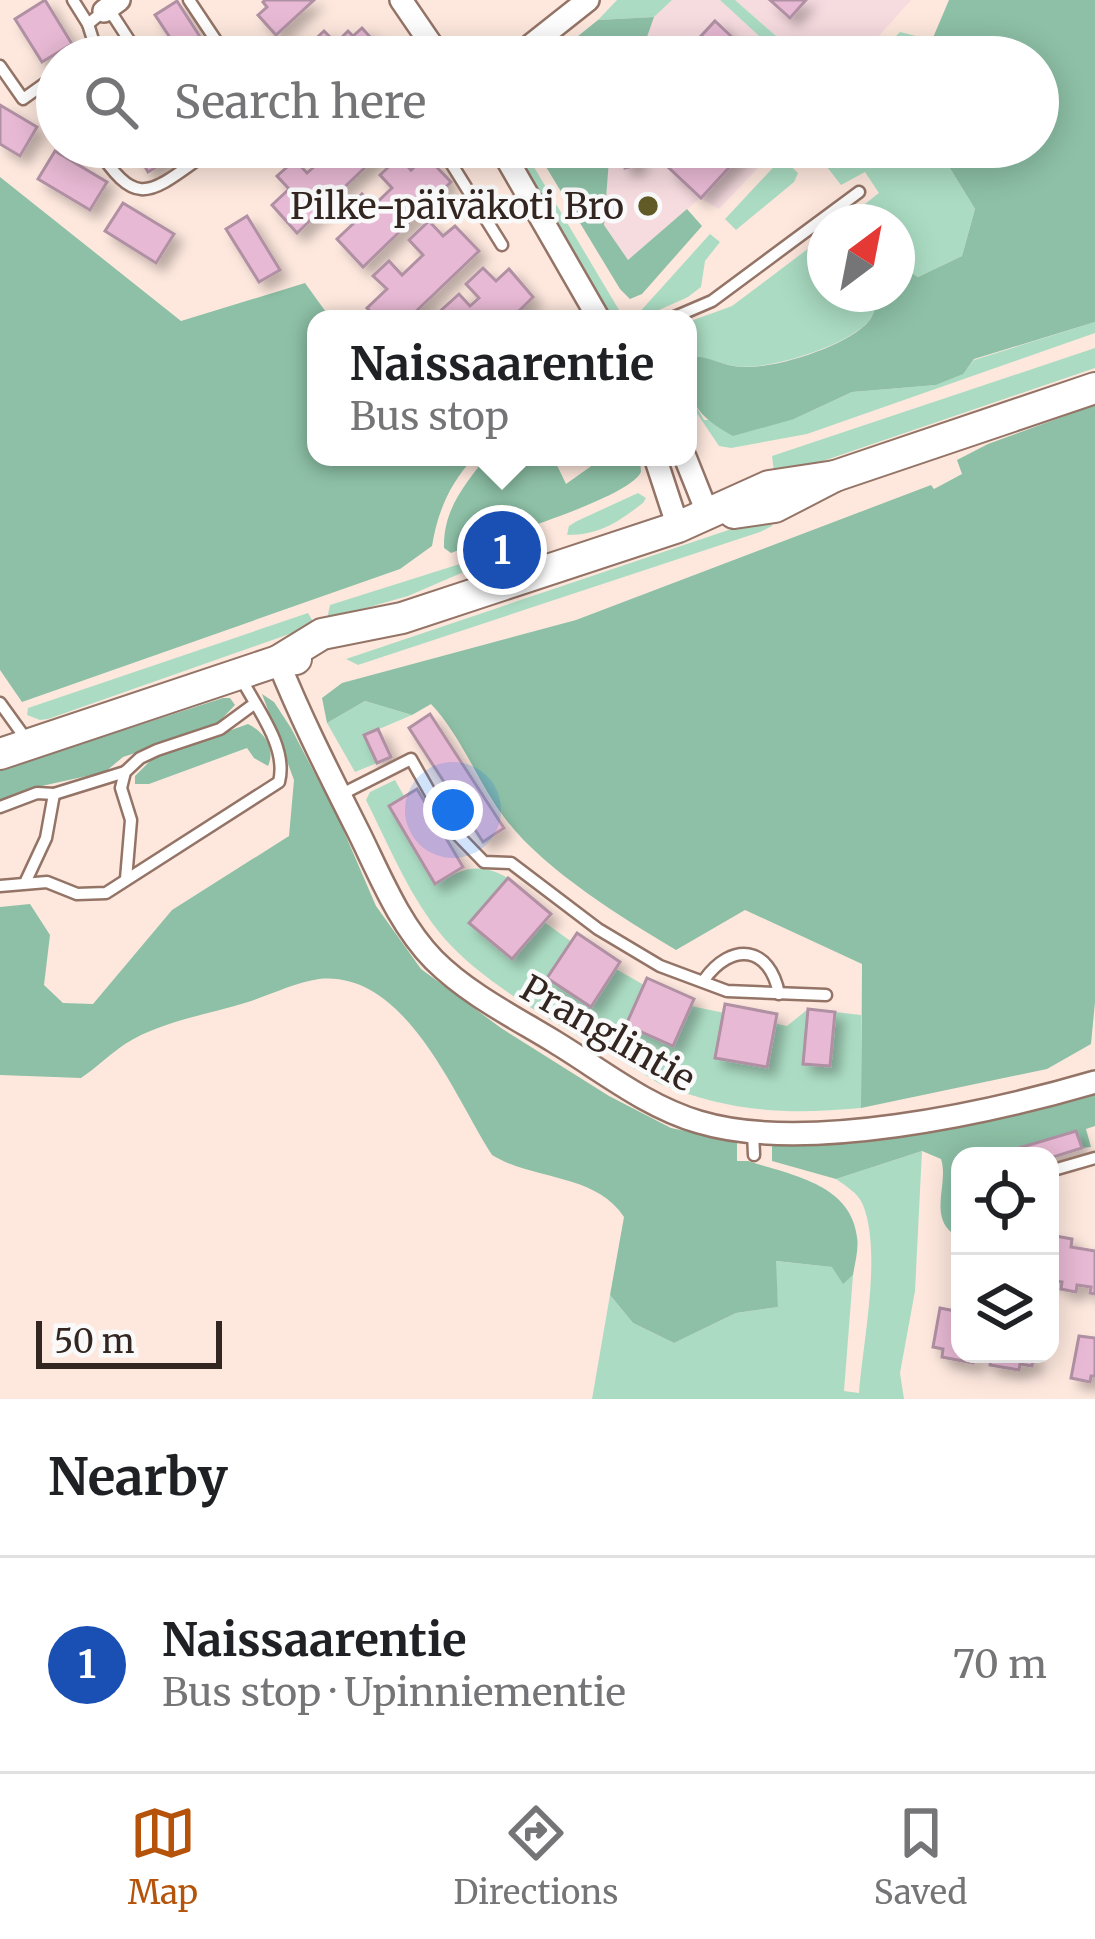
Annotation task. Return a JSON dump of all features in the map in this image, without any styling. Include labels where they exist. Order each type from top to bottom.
[{"type":"main road","points":[[15,750],[278,661],[329,654],[402,618],[709,517],[776,507],[836,476],[1095,388]]},
{"type":"street","points":[[401,0],[426,36]]},
{"type":"street","points":[[543,36],[588,0]]},
{"type":"street","points":[[512,168],[594,310]]},
{"type":"street","points":[[658,466],[678,527]]},
{"type":"street","points":[[689,466],[709,517]]},
{"type":"street","name":"Pranglintie","points":[[278,661],[400,916],[434,959],[469,989],[659,1106],[754,1144],[976,1112],[1095,1082]]},
{"type":"lane","points":[[73,0],[114,16],[127,36]]},
{"type":"lane","points":[[189,0],[212,36]]},
{"type":"lane","points":[[0,66],[23,99],[36,91]]},
{"type":"lane","points":[[110,168],[134,190],[152,192],[186,168]]},
{"type":"lane","points":[[454,168],[502,245]]},
{"type":"lane","points":[[691,310],[712,301],[859,192]]},
{"type":"lane","points":[[0,886],[47,882],[77,894],[106,893],[279,782],[280,752],[239,674]]},
{"type":"lane","points":[[0,704],[15,750]]},
{"type":"lane","points":[[0,807],[125,772],[140,758],[220,729],[254,704]]},
{"type":"lane","points":[[340,795],[411,759],[449,826],[484,862],[511,863],[661,966],[727,991],[826,995]]},
{"type":"lane","points":[[125,772],[121,788],[131,820],[126,879]]},
{"type":"lane","points":[[26,883],[46,838],[54,794]]},
{"type":"lane","points":[[704,980],[716,964],[734,954],[757,956],[775,971],[779,994]]},
{"type":"lane","points":[[1059,1168],[1095,1158]]},
{"type":"shaded area","points":[[672,0],[720,0],[759,36],[647,36],[654,17]]},
{"type":"shaded area","points":[[735,0],[911,0],[879,36],[776,36]]},
{"type":"shaded area","name":"Pilke-päiväkoti Bro","points":[[608,168],[758,168],[719,209],[700,198],[628,260],[604,225]]},
{"type":"green space","points":[[617,0],[672,0],[654,17],[598,20]]},
{"type":"green space","points":[[720,0],[735,0],[776,36],[759,36]]},
{"type":"green space","points":[[949,0],[1095,0],[1095,322],[974,359],[963,374],[936,385],[852,392],[794,419],[733,436],[710,421],[697,406],[697,358],[734,366],[766,365],[806,356],[844,340],[874,312],[915,312],[915,275],[962,256],[975,209],[950,168],[1059,168],[1059,36],[934,36]]},
{"type":"green space","points":[[654,17],[647,36],[578,36],[598,20]]},
{"type":"green space","points":[[522,168],[534,168],[619,310],[608,310]]},
{"type":"green space","points":[[547,168],[608,168],[604,225],[628,260],[687,209],[702,226],[642,294],[630,299]]},
{"type":"green space","points":[[773,168],[793,168],[798,173],[794,182],[736,230],[725,219]]},
{"type":"green space","points":[[828,168],[950,168],[975,209],[962,256],[915,275],[915,204],[865,204],[879,193],[865,172],[841,185]]},
{"type":"green space","points":[[0,177],[181,321],[305,283],[324,310],[307,310],[307,466],[467,466],[446,498],[432,546],[400,569],[22,702],[0,670]]},
{"type":"green space","points":[[710,234],[720,242],[705,261],[701,287],[659,310],[642,310]]},
{"type":"green space","points":[[807,250],[807,312],[873,312],[859,330],[826,347],[749,367],[697,358],[697,319],[732,306]]},
{"type":"green space","points":[[1095,322],[1095,333],[807,434],[731,448],[719,446],[697,413],[697,408],[704,420],[794,419],[852,392],[936,385],[962,374],[974,360]]},
{"type":"green space","points":[[1095,348],[1095,368],[782,475],[774,472],[772,456]]},
{"type":"green space","points":[[1095,405],[1095,1002],[1091,1044],[1047,1069],[861,1108],[862,964],[745,910],[676,950],[586,892],[523,839],[431,704],[412,715],[365,701],[327,723],[322,698],[342,683],[576,620],[931,485],[934,489],[962,474],[957,460]]},
{"type":"green space","points":[[480,466],[557,466],[566,484],[591,466],[641,466],[631,483],[585,506],[451,553],[444,548],[445,534],[463,489]]},
{"type":"green space","points":[[638,493],[646,498],[643,503],[617,521],[589,533],[567,535],[569,526],[577,521]]},
{"type":"green space","points":[[767,517],[772,526],[760,532],[358,665],[346,659]]},
{"type":"green space","points":[[463,563],[466,571],[408,596],[327,619],[330,605]]},
{"type":"green space","points":[[308,613],[315,625],[48,719],[27,715],[28,708]]},
{"type":"green space","points":[[262,694],[274,702],[291,728],[339,820],[376,906],[421,969],[501,1028],[609,1096],[671,1128],[737,1142],[737,1161],[800,1177],[831,1193],[852,1219],[857,1241],[853,1275],[843,1284],[832,1267],[776,1261],[778,1307],[736,1313],[674,1343],[633,1323],[610,1295],[624,1217],[597,1192],[492,1155],[444,1071],[402,1015],[377,994],[350,982],[310,981],[169,1024],[125,1044],[81,1078],[0,1075],[0,907],[30,904],[50,935],[44,985],[63,1003],[93,1004],[172,910],[289,836],[294,780]]},
{"type":"green space","points":[[223,698],[235,705],[214,727],[123,757],[105,772],[37,787],[0,802],[0,770]]},
{"type":"green space","points":[[365,701],[412,715],[365,735],[377,763],[355,772],[327,723]]},
{"type":"green space","points":[[248,724],[267,741],[268,766],[247,748],[149,784],[135,784],[135,776],[153,758]]},
{"type":"green space","points":[[395,780],[404,796],[389,807],[435,883],[471,869],[508,878],[470,924],[512,959],[544,922],[572,942],[548,978],[590,1007],[616,969],[644,985],[626,1025],[691,1006],[787,1026],[808,1009],[803,1063],[830,1066],[835,1012],[861,1015],[861,1108],[759,1109],[711,1101],[660,1084],[490,979],[432,922],[410,889],[366,800],[370,792]]},
{"type":"green space","points":[[1095,1090],[1095,1126],[1086,1129],[1091,1147],[1082,1148],[1076,1131],[1023,1147],[951,1147],[951,1232],[942,1217],[941,1159],[922,1151],[836,1179],[772,1161],[772,1142]]},
{"type":"green space","points":[[922,1151],[915,1291],[900,1373],[904,1399],[592,1399],[610,1295],[633,1323],[674,1343],[736,1313],[778,1307],[775,1261],[833,1267],[843,1283],[853,1275],[844,1391],[859,1393],[871,1247],[861,1201],[836,1179]]},
{"type":"building","points":[[45,0],[67,36],[36,36],[36,52],[15,19]]},
{"type":"building","points":[[265,0],[314,0],[276,35],[258,15],[267,7]]},
{"type":"building","points":[[770,0],[806,0],[790,18]]},
{"type":"building","points":[[177,1],[200,36],[169,36],[155,15]]},
{"type":"building","points":[[715,21],[731,36],[701,36]]},
{"type":"building","points":[[0,105],[36,126],[20,156],[0,144]]},
{"type":"building","points":[[45,168],[84,168],[107,182],[90,210],[38,179]]},
{"type":"building","points":[[286,168],[302,168],[307,173],[313,168],[364,168],[297,233],[272,205],[289,189],[277,176]]},
{"type":"building","points":[[387,168],[438,168],[451,182],[363,267],[337,239],[355,222],[344,211],[362,194],[373,206],[392,188],[380,175]]},
{"type":"building","points":[[669,168],[729,168],[701,198]]},
{"type":"building","points":[[123,203],[174,234],[156,263],[105,231]]},
{"type":"building","points":[[247,216],[280,270],[259,282],[226,229]]},
{"type":"building","points":[[429,221],[443,236],[455,226],[479,251],[417,310],[369,310],[387,289],[373,276],[389,261],[402,275],[423,255],[409,240]]},
{"type":"building","points":[[483,268],[496,281],[509,269],[533,297],[520,310],[441,310],[459,294],[470,306],[479,298],[466,284]]},
{"type":"building","points":[[430,714],[504,828],[483,842],[409,728]]},
{"type":"building","points":[[378,729],[391,757],[377,763],[364,735]]},
{"type":"building","points":[[417,789],[463,867],[435,884],[389,806]]},
{"type":"building","points":[[508,878],[551,914],[512,959],[469,923]]},
{"type":"building","points":[[577,933],[620,962],[591,1007],[547,978]]},
{"type":"building","points":[[647,978],[694,999],[673,1046],[626,1025]]},
{"type":"building","points":[[725,1004],[777,1014],[767,1067],[715,1058]]},
{"type":"building","points":[[808,1009],[835,1012],[830,1066],[803,1064]]},
{"type":"building","points":[[1076,1131],[1082,1148],[1059,1155],[1059,1147],[1022,1147]]},
{"type":"building","points":[[1059,1237],[1072,1239],[1071,1247],[1095,1251],[1095,1294],[1090,1293],[1091,1287],[1077,1285],[1076,1292],[1061,1289]]},
{"type":"building","points":[[940,1308],[951,1310],[951,1359],[942,1357],[943,1349],[933,1347]]},
{"type":"building","points":[[1079,1336],[1095,1338],[1095,1376],[1090,1382],[1071,1378]]},
{"type":"building","points":[[1032,1363],[1020,1364],[1019,1370],[990,1365]]},
{"type":"place","name":"Pilke-päiväkoti Bro","points":[[648,206]]},
{"type":"place","name":"Naissaarentie","points":[[502,550]]}]
